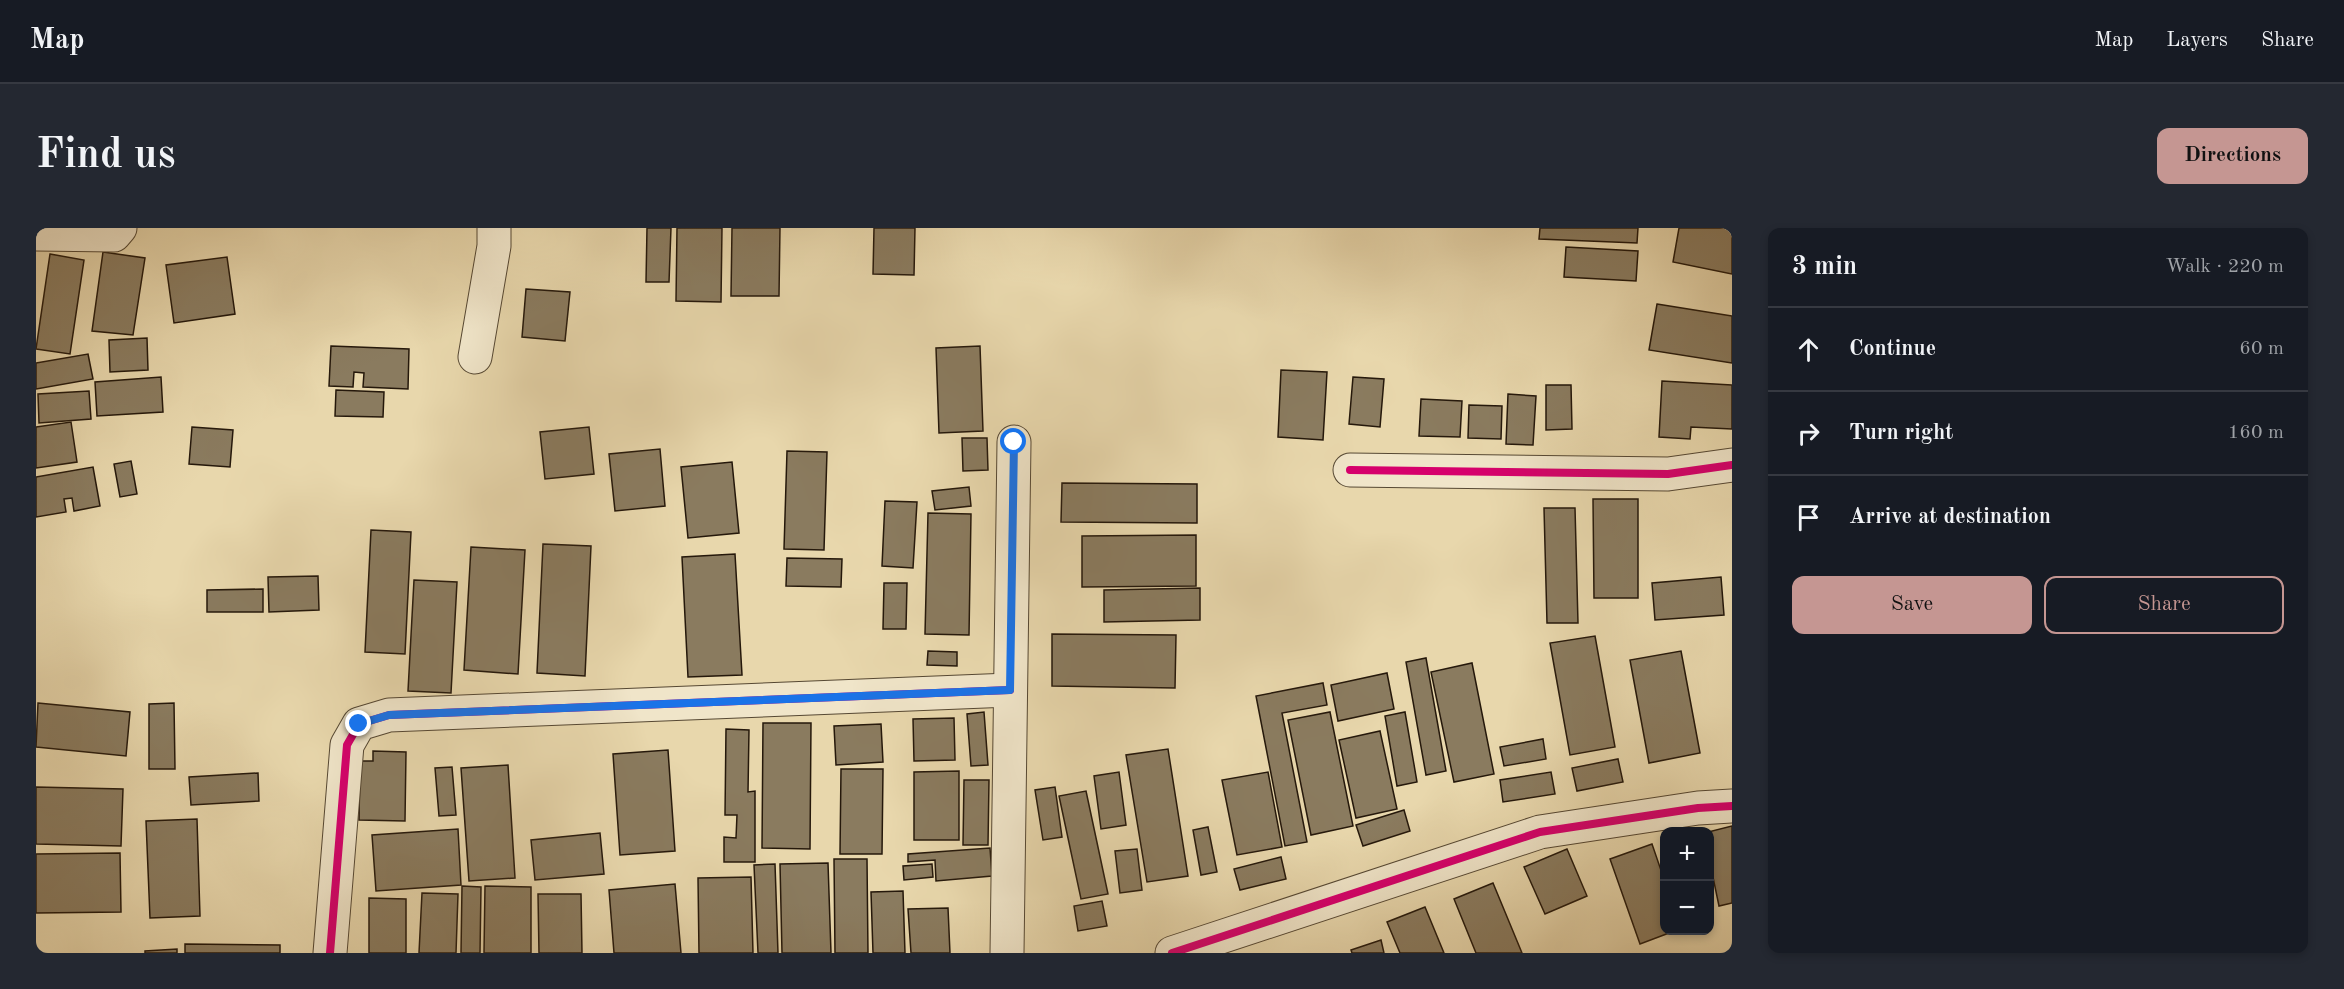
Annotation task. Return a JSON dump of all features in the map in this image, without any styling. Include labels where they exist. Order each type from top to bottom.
[{"type":"street","points":[[36,234],[114,235],[120,228]]},
{"type":"street","points":[[475,357],[494,246],[494,228]]},
{"type":"street","points":[[1007,953],[1014,442]]},
{"type":"street","points":[[1350,470],[1668,474],[1732,465]]},
{"type":"street","points":[[330,953],[347,745],[359,724],[389,715],[1010,690]]},
{"type":"street","points":[[1172,953],[1540,832],[1698,808],[1732,806]]},
{"type":"building","points":[[647,228],[671,228],[669,282],[646,282]]},
{"type":"building","points":[[677,228],[722,228],[721,302],[676,301]]},
{"type":"building","points":[[732,228],[780,228],[779,296],[731,296]]},
{"type":"building","points":[[874,228],[915,228],[914,275],[873,274]]},
{"type":"building","points":[[1540,228],[1638,228],[1637,243],[1539,239]]},
{"type":"building","points":[[1679,228],[1732,228],[1732,274],[1673,262]]},
{"type":"building","points":[[1566,247],[1638,251],[1636,281],[1564,277]]},
{"type":"building","points":[[103,252],[145,258],[133,335],[92,331]]},
{"type":"building","points":[[50,254],[84,260],[70,354],[36,349]]},
{"type":"building","points":[[227,257],[235,314],[174,323],[166,265]]},
{"type":"building","points":[[526,289],[570,292],[565,341],[522,337]]},
{"type":"building","points":[[1657,304],[1732,316],[1732,363],[1649,350]]},
{"type":"building","points":[[147,338],[148,370],[110,372],[109,340]]},
{"type":"building","points":[[331,346],[409,349],[408,389],[363,387],[364,373],[354,372],[353,387],[329,386]]},
{"type":"building","points":[[980,346],[983,431],[939,433],[936,348]]},
{"type":"building","points":[[88,354],[93,379],[36,389],[36,363]]},
{"type":"building","points":[[1281,370],[1327,372],[1323,440],[1278,437]]},
{"type":"building","points":[[161,377],[163,412],[97,416],[95,382]]},
{"type":"building","points":[[1353,377],[1384,379],[1380,427],[1349,424]]},
{"type":"building","points":[[1662,381],[1732,385],[1732,429],[1691,427],[1690,439],[1659,437]]},
{"type":"building","points":[[1546,385],[1571,385],[1572,429],[1546,430]]},
{"type":"building","points":[[336,390],[384,392],[383,417],[335,416]]},
{"type":"building","points":[[89,391],[91,419],[39,423],[38,394]]},
{"type":"building","points":[[1508,394],[1536,396],[1533,445],[1506,444]]},
{"type":"building","points":[[1421,399],[1462,401],[1460,437],[1419,436]]},
{"type":"building","points":[[1469,405],[1502,406],[1501,439],[1468,438]]},
{"type":"building","points":[[71,422],[77,462],[36,468],[36,427]]},
{"type":"building","points":[[192,427],[233,430],[230,467],[189,464]]},
{"type":"building","points":[[589,427],[594,474],[545,479],[540,432]]},
{"type":"building","points":[[962,438],[987,438],[988,470],[963,471]]},
{"type":"building","points":[[660,449],[665,506],[615,511],[609,454]]},
{"type":"building","points":[[787,451],[827,452],[824,550],[784,549]]},
{"type":"building","points":[[131,461],[137,494],[120,497],[114,464]]},
{"type":"building","points":[[732,462],[739,533],[688,538],[681,467]]},
{"type":"building","points":[[93,467],[100,506],[74,511],[72,498],[64,499],[66,512],[36,517],[36,477]]},
{"type":"building","points":[[1062,483],[1197,484],[1197,523],[1061,522]]},
{"type":"building","points":[[969,487],[971,506],[935,510],[932,491]]},
{"type":"building","points":[[1593,499],[1638,499],[1638,598],[1594,598]]},
{"type":"building","points":[[885,501],[917,502],[913,568],[882,566]]},
{"type":"building","points":[[1544,508],[1575,508],[1578,623],[1547,623]]},
{"type":"building","points":[[928,513],[971,514],[969,635],[925,634]]},
{"type":"building","points":[[371,530],[411,532],[405,654],[365,652]]},
{"type":"building","points":[[1196,535],[1196,586],[1082,587],[1082,536]]},
{"type":"building","points":[[543,544],[591,546],[585,676],[537,673]]},
{"type":"building","points":[[471,547],[525,550],[518,674],[464,670]]},
{"type":"building","points":[[735,554],[742,675],[688,677],[682,557]]},
{"type":"building","points":[[787,558],[842,559],[841,587],[786,586]]},
{"type":"building","points":[[318,576],[319,610],[269,612],[268,577]]},
{"type":"building","points":[[1721,577],[1724,615],[1655,620],[1652,583]]},
{"type":"building","points":[[414,580],[457,582],[451,693],[408,691]]},
{"type":"building","points":[[884,583],[907,583],[906,629],[883,629]]},
{"type":"building","points":[[1200,588],[1200,620],[1104,622],[1104,590]]},
{"type":"building","points":[[263,589],[263,612],[207,612],[207,590]]},
{"type":"building","points":[[1052,634],[1176,635],[1175,688],[1052,686]]},
{"type":"building","points":[[1595,636],[1615,747],[1570,755],[1550,643]]},
{"type":"building","points":[[928,651],[957,652],[957,666],[927,665]]},
{"type":"building","points":[[1681,651],[1700,753],[1649,763],[1630,660]]},
{"type":"building","points":[[1426,658],[1446,771],[1426,775],[1406,662]]},
{"type":"building","points":[[1472,663],[1494,774],[1454,782],[1431,672]]},
{"type":"building","points":[[1387,673],[1394,709],[1338,721],[1331,685]]},
{"type":"building","points":[[1323,683],[1327,705],[1282,713],[1307,842],[1285,846],[1256,696]]},
{"type":"building","points":[[38,703],[130,712],[126,756],[36,747]]},
{"type":"building","points":[[174,703],[175,769],[149,769],[149,704]]},
{"type":"building","points":[[984,712],[988,765],[971,766],[967,714]]},
{"type":"building","points":[[1330,712],[1353,826],[1311,835],[1288,720]]},
{"type":"building","points":[[1405,712],[1417,782],[1397,786],[1385,716]]},
{"type":"building","points":[[954,718],[955,760],[914,761],[913,719]]},
{"type":"building","points":[[763,723],[811,723],[810,849],[762,848]]},
{"type":"building","points":[[881,724],[883,762],[836,765],[834,726]]},
{"type":"building","points":[[726,729],[749,730],[748,792],[755,791],[755,862],[724,862],[724,837],[736,838],[737,815],[725,815]]},
{"type":"building","points":[[1380,731],[1397,809],[1356,818],[1339,740]]},
{"type":"building","points":[[1543,739],[1546,759],[1504,766],[1500,747]]},
{"type":"building","points":[[1168,749],[1188,876],[1147,882],[1126,755]]},
{"type":"building","points":[[668,750],[675,851],[620,855],[613,754]]},
{"type":"building","points":[[373,751],[406,752],[405,821],[359,820],[360,761],[373,761]]},
{"type":"building","points":[[1618,759],[1623,782],[1577,791],[1572,768]]},
{"type":"building","points":[[508,765],[515,878],[469,881],[461,768]]},
{"type":"building","points":[[452,767],[456,815],[439,816],[435,768]]},
{"type":"building","points":[[841,769],[883,769],[882,854],[840,854]]},
{"type":"building","points":[[959,771],[959,840],[914,840],[914,772]]},
{"type":"building","points":[[1119,772],[1126,825],[1101,829],[1094,776]]},
{"type":"building","points":[[1268,772],[1282,847],[1237,855],[1222,780]]},
{"type":"building","points":[[1551,772],[1555,794],[1503,802],[1500,780]]},
{"type":"building","points":[[258,773],[259,801],[191,805],[189,777]]},
{"type":"building","points":[[964,780],[989,780],[988,845],[963,845]]},
{"type":"building","points":[[36,787],[123,789],[121,846],[36,844]]},
{"type":"building","points":[[1055,787],[1062,837],[1043,840],[1035,790]]},
{"type":"building","points":[[1086,791],[1108,894],[1081,899],[1059,796]]},
{"type":"building","points":[[1404,810],[1410,831],[1363,846],[1356,825]]},
{"type":"building","points":[[197,819],[200,916],[150,918],[146,821]]},
{"type":"building","points":[[1732,826],[1732,903],[1719,906],[1714,882],[1714,830]]},
{"type":"building","points":[[1208,827],[1217,872],[1201,875],[1193,830]]},
{"type":"building","points":[[458,829],[461,885],[376,891],[372,835]]},
{"type":"building","points":[[600,833],[604,874],[535,880],[531,840]]},
{"type":"building","points":[[1652,844],[1660,867],[1660,935],[1664,935],[1640,944],[1610,859]]},
{"type":"building","points":[[990,848],[992,876],[936,881],[935,860],[908,862],[908,854]]},
{"type":"building","points":[[1137,849],[1142,890],[1120,893],[1115,851]]},
{"type":"building","points":[[1567,849],[1587,896],[1545,914],[1524,867]]},
{"type":"building","points":[[120,853],[121,912],[36,913],[36,854]]},
{"type":"building","points":[[1281,857],[1286,879],[1240,890],[1234,869]]},
{"type":"building","points":[[834,859],[867,859],[868,953],[835,953]]},
{"type":"building","points":[[828,863],[831,953],[782,953],[780,864]]},
{"type":"building","points":[[775,864],[778,953],[758,953],[754,865]]},
{"type":"building","points":[[932,864],[933,877],[904,880],[903,866]]},
{"type":"building","points":[[751,877],[753,953],[699,953],[698,878]]},
{"type":"building","points":[[1493,883],[1522,953],[1476,953],[1454,899]]},
{"type":"building","points":[[675,884],[681,953],[614,953],[609,890]]},
{"type":"building","points":[[462,886],[481,887],[480,953],[461,953]]},
{"type":"building","points":[[485,886],[531,887],[531,953],[484,953]]},
{"type":"building","points":[[903,891],[905,953],[873,953],[871,892]]},
{"type":"building","points":[[422,893],[458,894],[456,953],[419,953]]},
{"type":"building","points":[[538,894],[581,894],[582,953],[539,953]]},
{"type":"building","points":[[369,898],[406,899],[406,953],[369,953]]},
{"type":"building","points":[[1102,901],[1107,926],[1078,931],[1074,906]]},
{"type":"building","points":[[1425,907],[1444,953],[1400,953],[1387,922]]},
{"type":"building","points":[[948,908],[950,953],[911,953],[908,909]]},
{"type":"building","points":[[1381,940],[1384,953],[1352,953],[1351,950]]},
{"type":"building","points":[[185,944],[280,945],[280,953],[185,953]]},
{"type":"building","points":[[177,949],[177,953],[145,953],[145,951]]},
{"type":"cycle path","points":[[1350,470],[1668,474],[1732,465]]},
{"type":"cycle path","points":[[330,953],[347,745],[359,724],[389,715],[1010,690]]},
{"type":"cycle path","points":[[1172,953],[1540,832],[1698,808],[1732,806]]},
{"type":"route","points":[[359,724],[389,715],[1010,690],[1014,442]]}]
